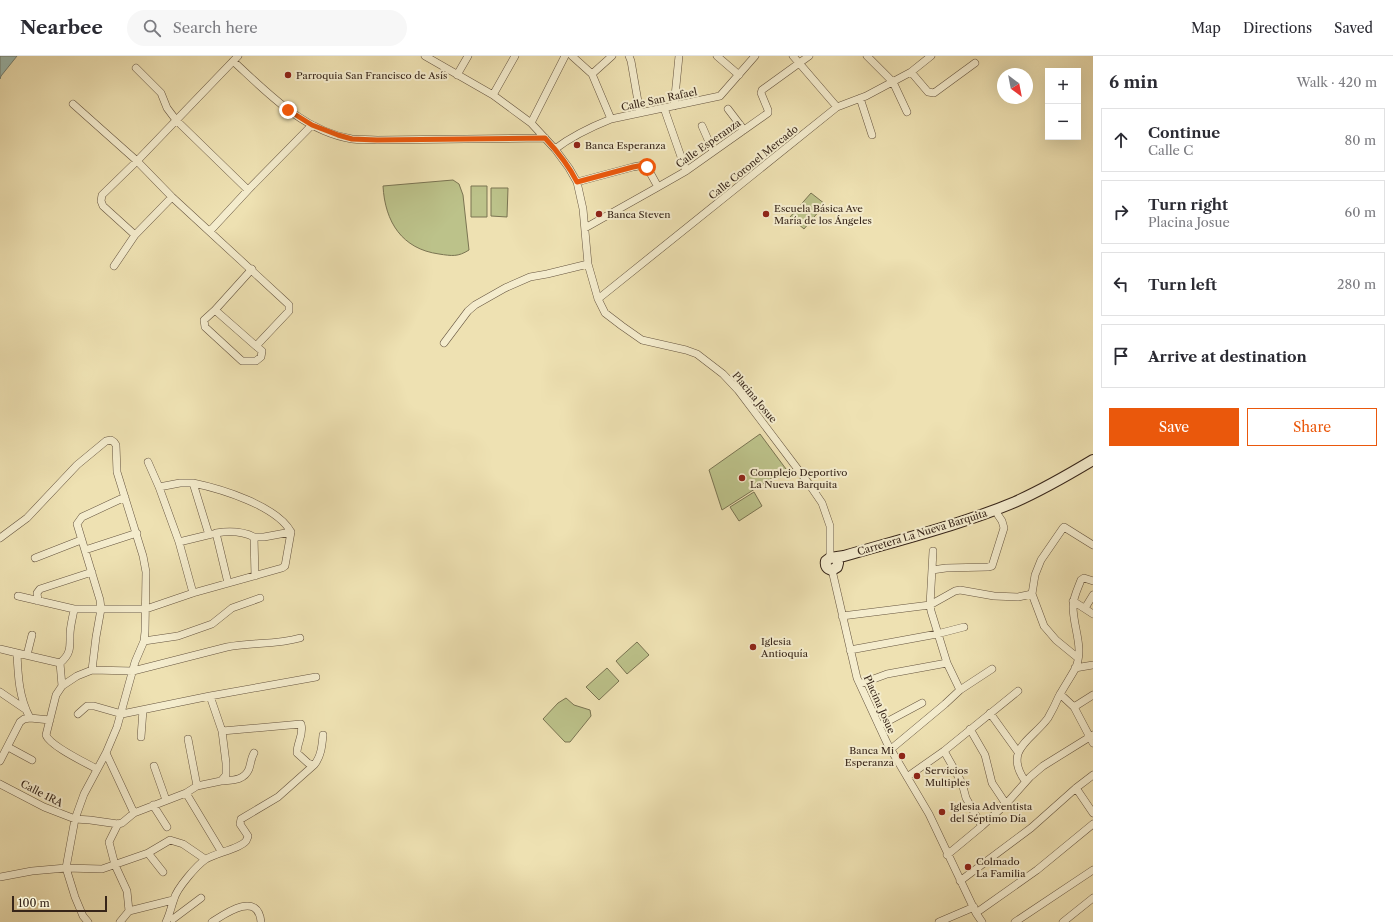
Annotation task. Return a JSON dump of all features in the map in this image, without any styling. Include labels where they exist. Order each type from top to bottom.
[{"type":"street","points":[[457,75],[468,56]]},
{"type":"street","points":[[493,96],[515,56]]},
{"type":"street","points":[[531,123],[565,56]]},
{"type":"street","points":[[572,56],[592,74],[611,119]]},
{"type":"street","points":[[592,74],[612,56]]},
{"type":"street","points":[[629,56],[640,113]]},
{"type":"street","points":[[674,106],[679,56]]},
{"type":"street","points":[[717,56],[739,75]]},
{"type":"street","name":"Calle San Rafael","points":[[555,149],[568,139],[611,119],[720,96],[756,56]]},
{"type":"street","points":[[793,56],[837,107]]},
{"type":"street","name":"Calle Esperanza","points":[[585,228],[686,171],[768,112],[761,93],[762,90],[809,56]]},
{"type":"street","points":[[867,56],[893,82],[907,112]]},
{"type":"street","name":"Calle Coronel Mercado","points":[[598,299],[837,107],[893,82],[911,72],[931,56]]},
{"type":"street","name":"Placina Josue","points":[[430,57],[493,96],[531,123],[555,149],[569,168],[577,182],[583,209],[588,264],[598,299],[605,313],[642,340],[697,354],[723,374],[749,403],[810,484],[822,504],[830,526],[842,616],[860,684],[879,726],[928,814],[947,855],[982,922]]},
{"type":"street","points":[[135,234],[103,206],[101,201],[102,196],[106,190],[137,161],[236,59],[288,110],[312,125],[352,139],[545,138]]},
{"type":"street","points":[[911,72],[928,92],[934,93],[975,63]]},
{"type":"street","points":[[136,68],[161,93],[167,108],[176,120],[248,190]]},
{"type":"street","points":[[860,98],[872,135]]},
{"type":"street","points":[[73,104],[137,161],[172,197],[287,302],[290,309],[256,346]]},
{"type":"street","points":[[664,108],[686,171]]},
{"type":"street","points":[[728,109],[744,130]]},
{"type":"street","points":[[210,231],[312,125]]},
{"type":"street","points":[[702,126],[713,151]]},
{"type":"street","points":[[577,182],[644,165],[647,167],[658,188]]},
{"type":"street","points":[[114,266],[135,234],[172,197]]},
{"type":"street","points":[[444,343],[468,311],[475,305],[505,288],[530,277],[588,264]]},
{"type":"street","points":[[215,310],[262,351],[262,357],[256,361],[242,361],[205,327],[204,320],[252,269]]},
{"type":"street","points":[[0,538],[27,518],[77,465],[106,440],[111,440],[114,442],[116,445],[117,472],[143,556],[146,572],[146,609],[144,641],[135,662],[122,714],[106,754],[84,794],[75,819],[66,868],[75,898],[83,916],[88,922]]},
{"type":"street","name":"Carretera La Nueva Barquita","points":[[1066,478],[1093,460]]},
{"type":"street","points":[[148,462],[179,542],[193,593]]},
{"type":"street","name":"Carretera La Nueva Barquita","points":[[834,562],[933,538],[998,515],[1093,465]]},
{"type":"street","points":[[18,596],[74,609],[146,609],[193,593],[285,566],[291,532],[280,517],[253,502],[217,488],[194,483],[180,483],[158,487]]},
{"type":"street","points":[[194,483],[228,583]]},
{"type":"street","points":[[92,670],[101,609],[92,572],[77,524],[82,517],[125,497]]},
{"type":"street","name":"Carretera La Nueva Barquita","points":[[834,562],[1018,504]]},
{"type":"street","points":[[932,570],[946,568],[988,568],[992,566],[1004,528],[998,515]]},
{"type":"street","points":[[1078,658],[1056,640],[1044,626],[1032,594],[1035,575],[1041,560],[1063,528],[1093,545]]},
{"type":"street","points":[[179,542],[229,531],[254,537],[264,537],[291,532]]},
{"type":"street","points":[[84,550],[137,533]]},
{"type":"street","points":[[254,537],[255,576]]},
{"type":"street","points":[[36,558],[81,540]]},
{"type":"street","points":[[933,551],[930,605],[947,663],[960,690]]},
{"type":"street","points":[[38,601],[37,593],[40,589],[92,572]]},
{"type":"street","points":[[1025,781],[1020,774],[1018,752],[1026,739],[1048,718],[1075,668],[1078,658],[1079,642],[1074,619],[1073,602],[1081,580],[1084,578],[1093,581]]},
{"type":"street","points":[[842,616],[930,605],[955,591],[960,590],[994,596],[1018,597],[1032,594]]},
{"type":"street","points":[[1085,608],[1093,595]]},
{"type":"street","points":[[144,641],[178,636],[212,624],[232,608],[260,598]]},
{"type":"street","points":[[1073,602],[1093,614]]},
{"type":"street","points":[[62,686],[60,663],[69,651],[71,644],[70,635],[74,609]]},
{"type":"street","points":[[850,650],[938,634],[964,627]]},
{"type":"street","points":[[26,655],[32,635]]},
{"type":"street","points":[[97,769],[50,741],[46,735],[56,695],[62,686],[70,680],[92,670],[133,671],[240,644],[277,643],[300,638]]},
{"type":"street","points":[[0,649],[60,663]]},
{"type":"street","points":[[17,653],[18,679],[25,710],[30,718]]},
{"type":"street","points":[[860,684],[887,674],[947,663]]},
{"type":"street","points":[[1075,668],[1093,665]]},
{"type":"street","points":[[891,749],[960,690],[992,669]]},
{"type":"street","points":[[78,714],[87,706],[94,706],[122,714],[316,677]]},
{"type":"street","points":[[907,777],[944,751],[1018,691]]},
{"type":"street","points":[[0,692],[25,710]]},
{"type":"street","points":[[947,855],[1006,804],[1025,781],[1043,766],[1092,738],[1074,708],[1060,694]]},
{"type":"street","points":[[1074,708],[1093,695]]},
{"type":"street","points":[[210,696],[222,731],[226,775],[221,781]]},
{"type":"street","points":[[879,726],[922,703]]},
{"type":"street","points":[[141,737],[143,710]]},
{"type":"street","points":[[990,713],[1018,752]]},
{"type":"street","points":[[0,762],[20,722],[24,719],[30,718],[50,720]]},
{"type":"street","points":[[222,731],[301,724],[302,730],[297,746],[297,753],[308,763],[314,765]]},
{"type":"street","points":[[970,730],[985,755],[992,783],[1006,804]]},
{"type":"street","points":[[171,919],[173,900],[178,889],[205,859],[222,851],[241,845],[246,841],[248,836],[240,824],[241,819],[246,814],[278,797],[314,765],[320,754],[323,735]]},
{"type":"street","points":[[188,740],[197,786]]},
{"type":"street","points":[[8,747],[32,760]]},
{"type":"street","points":[[944,751],[962,783],[966,798],[982,826]]},
{"type":"street","points":[[129,911],[127,891],[115,865],[109,841],[118,824],[122,823],[134,813],[186,793],[197,786],[221,781],[238,780],[245,776],[254,753]]},
{"type":"street","points":[[106,754],[134,813]]},
{"type":"street","points":[[154,766],[166,800]]},
{"type":"street","points":[[960,881],[1031,828],[1093,775]]},
{"type":"street","name":"Calle 1RA","points":[[0,784],[44,807],[75,819],[118,824]]},
{"type":"street","points":[[1076,788],[1093,813]]},
{"type":"street","points":[[186,793],[222,851]]},
{"type":"street","points":[[153,805],[167,827]]},
{"type":"street","points":[[939,922],[975,910],[1037,870],[1093,824]]},
{"type":"street","points":[[0,877],[32,871],[66,868],[99,870],[148,853],[166,841],[173,840],[183,844],[205,859]]},
{"type":"street","points":[[148,853],[163,872]]},
{"type":"street","points":[[1015,922],[1093,870]]},
{"type":"street","points":[[171,919],[202,898]]},
{"type":"street","points":[[1063,922],[1093,898]]},
{"type":"street","points":[[120,922],[129,911],[173,900]]},
{"type":"street","points":[[212,922],[237,909],[249,906],[256,909],[260,916],[261,922]]},
{"type":"green space","points":[[453,180],[459,184],[463,195],[469,250],[458,255],[439,254],[426,251],[406,240],[398,232],[387,211],[383,186]]},
{"type":"green space","points":[[471,186],[487,186],[487,217],[471,217]]},
{"type":"green space","points":[[491,188],[508,188],[507,217],[491,216]]},
{"type":"green space","points":[[811,193],[825,204],[804,229],[790,217]]},
{"type":"green space","name":"Complejo Deportivo La Nueva Barquita","points":[[760,434],[786,469],[722,510],[709,470]]},
{"type":"green space","points":[[754,492],[762,506],[739,521],[730,507]]},
{"type":"green space","points":[[637,642],[649,655],[627,674],[616,661]]},
{"type":"green space","points":[[607,668],[619,681],[599,700],[586,687]]},
{"type":"green space","points":[[566,698],[574,705],[590,710],[591,716],[570,742],[565,742],[543,719],[558,703]]},
{"type":"water","points":[[0,56],[17,56],[0,79]]},
{"type":"place","name":"Parroquia San Francisco de Asís","points":[[288,75]]},
{"type":"place","name":"Banca Esperanza","points":[[577,145]]},
{"type":"place","name":"Banca Steven","points":[[599,214]]},
{"type":"place","name":"Escuela Básica Ave María de los Ángeles","points":[[766,214]]},
{"type":"place","name":"Complejo Deportivo La Nueva Barquita","points":[[742,478]]},
{"type":"place","name":"Iglesia Antioquía","points":[[753,647]]},
{"type":"place","name":"Banca Mi Esperanza","points":[[902,756]]},
{"type":"place","name":"Servicios Multiples","points":[[917,776]]},
{"type":"place","name":"Iglesia Adventista del Séptimo Día","points":[[942,812]]},
{"type":"place","name":"Colmado La Familia","points":[[968,867]]},
{"type":"route","points":[[288,110],[312,125],[352,139],[545,138],[569,168],[577,182],[633,167],[644,165],[647,167]]}]
